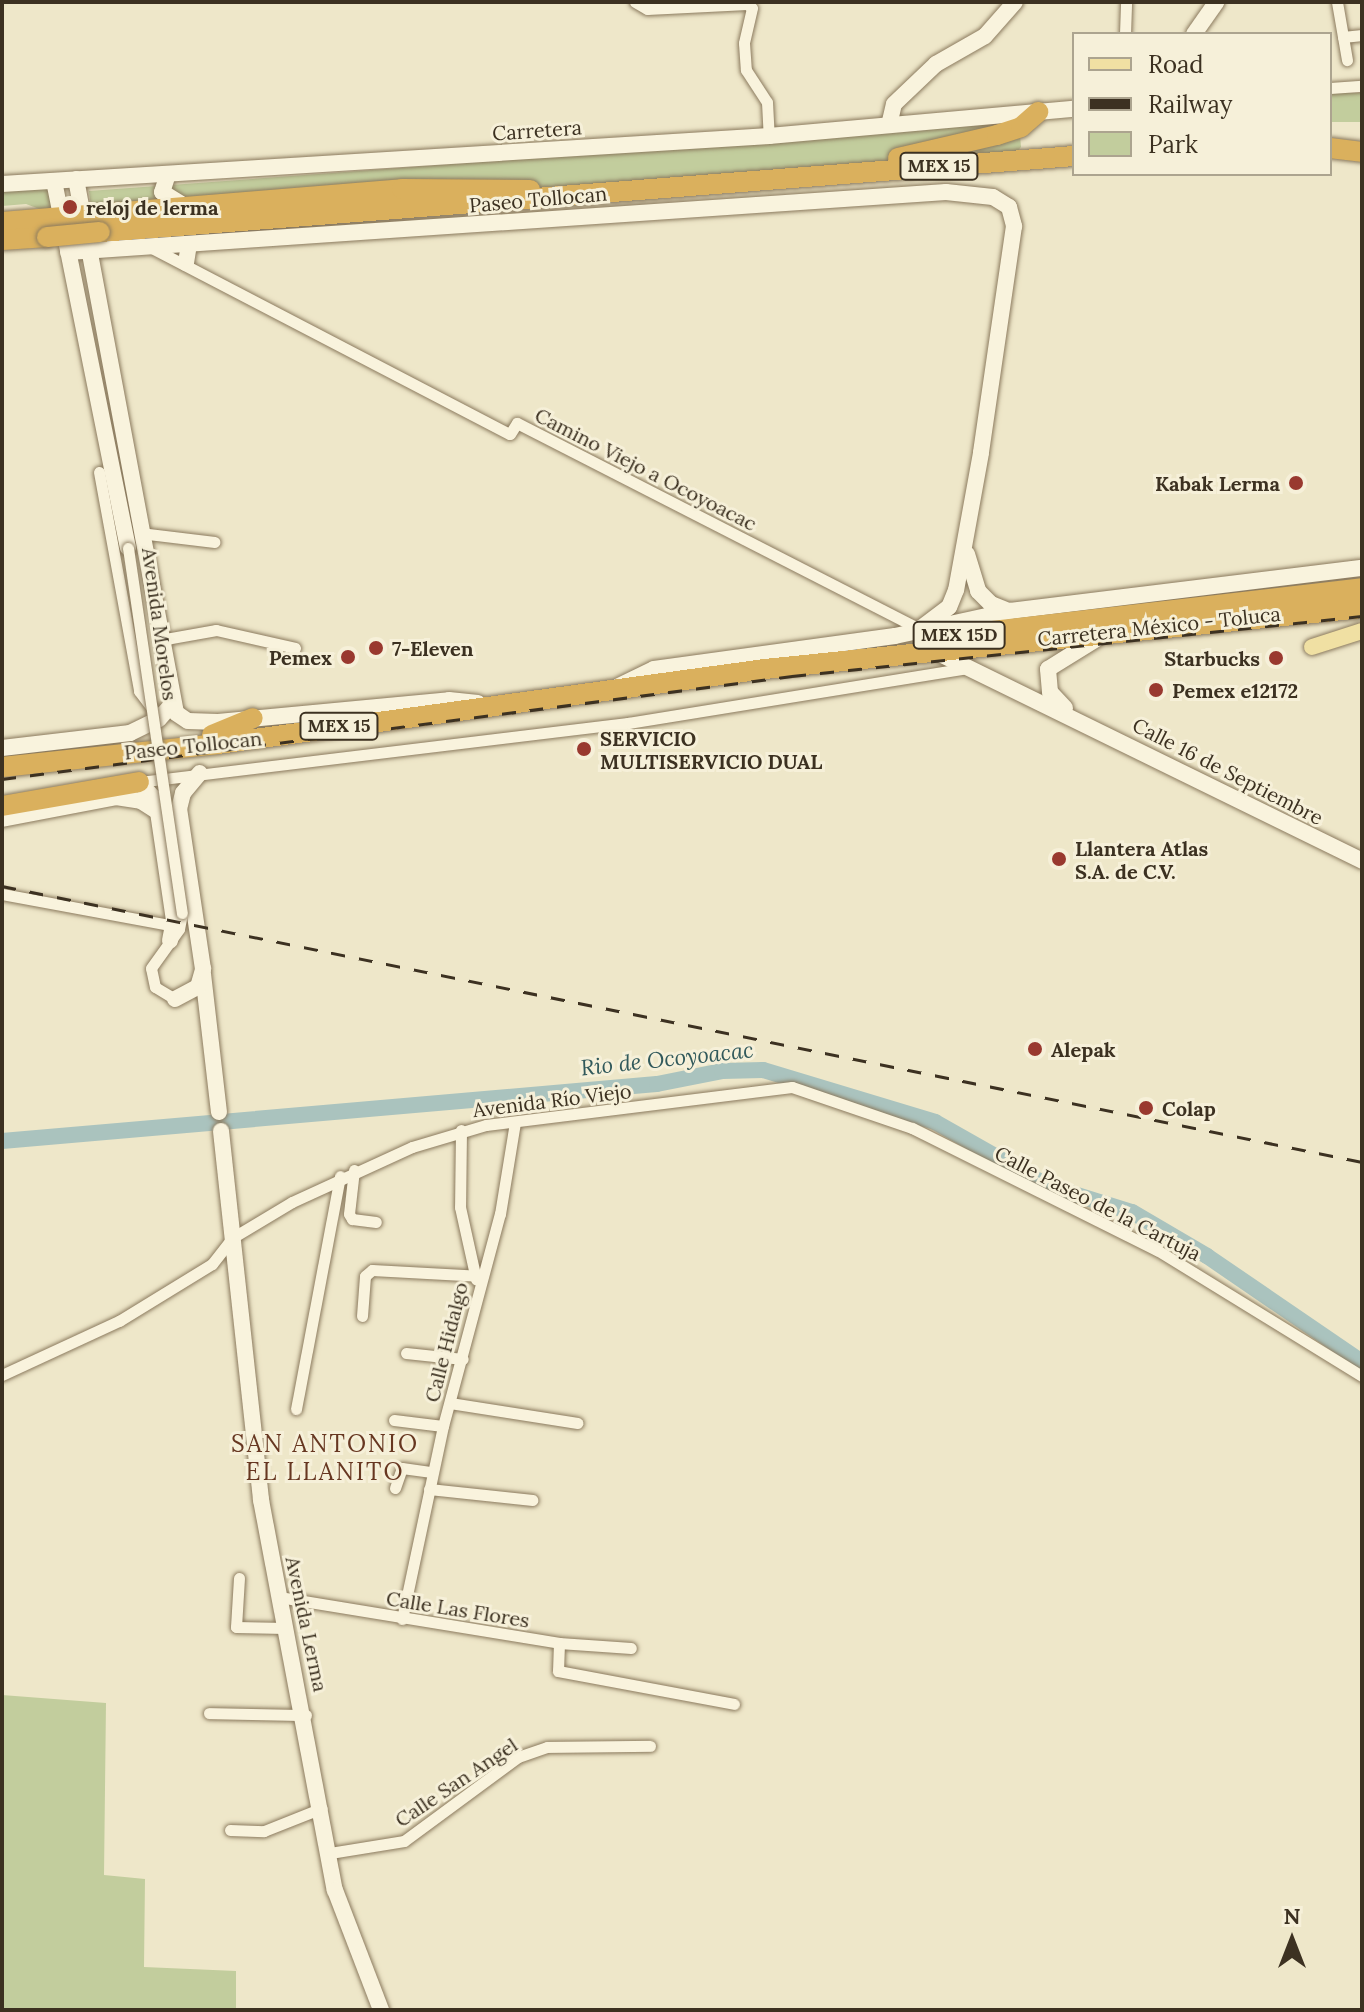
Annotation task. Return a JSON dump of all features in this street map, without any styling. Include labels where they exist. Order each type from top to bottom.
[{"type":"highway","points":[[804,179],[997,135],[1021,127],[1038,112]]},
{"type":"highway","points":[[1332,148],[1362,152]]},
{"type":"highway","name":"Paseo Tollocan","points":[[2,240],[1072,156]]},
{"type":"highway","points":[[2,222],[181,204],[402,189],[497,187],[581,195]]},
{"type":"highway","name":"MEX 15D","points":[[765,669],[815,655],[1051,621],[1362,588]]},
{"type":"highway","name":"Carretera México - Toluca","points":[[765,669],[1111,631],[1362,608]]},
{"type":"highway","name":"Paseo Tollocan","points":[[2,767],[182,745],[218,744],[765,669]]},
{"type":"highway","points":[[182,745],[253,718]]},
{"type":"highway","points":[[2,806],[129,785],[167,759],[218,744]]},
{"type":"main road","points":[[890,121],[894,104],[936,64],[985,36],[1015,2]]},
{"type":"main road","points":[[1195,32],[1216,2]]},
{"type":"main road","name":"Carretera","points":[[2,184],[769,136],[890,121],[1072,109]]},
{"type":"main road","points":[[168,174],[162,192],[181,204]]},
{"type":"main road","name":"Avenida Morelos","points":[[76,179],[68,252],[132,540],[160,640],[170,707],[180,718],[188,721],[449,700],[495,704]]},
{"type":"main road","name":"Avenida Morelos","points":[[54,181],[88,250],[134,503],[132,540]]},
{"type":"main road","points":[[68,252],[946,192],[993,197],[1012,214],[1012,268],[967,537],[949,607],[920,629]]},
{"type":"main road","points":[[186,263],[189,244]]},
{"type":"main road","points":[[73,274],[92,271]]},
{"type":"main road","points":[[967,537],[978,591],[991,604],[1010,611]]},
{"type":"main road","points":[[613,689],[654,669],[920,629],[1010,611],[1362,568]]},
{"type":"main road","points":[[1075,717],[1050,692],[1048,669],[1111,631]]},
{"type":"main road","points":[[1312,647],[1362,631]]},
{"type":"main road","name":"Calle 16 de Septiembre","points":[[934,651],[1075,717],[1362,861]]},
{"type":"main road","points":[[2,748],[118,736],[149,726],[170,707]]},
{"type":"main road","points":[[200,773],[183,793],[179,809],[201,950],[219,1112]]},
{"type":"main road","points":[[129,785],[154,798],[177,925],[201,950]]},
{"type":"main road","points":[[2,819],[116,797],[141,801],[158,812]]},
{"type":"main road","points":[[175,999],[198,987],[203,969]]},
{"type":"main road","points":[[175,999],[194,1000],[207,1011]]},
{"type":"main road","points":[[221,1131],[232,1238]]},
{"type":"main road","name":"Avenida Lerma","points":[[232,1238],[252,1446],[285,1628],[306,1715],[335,1890],[381,2010]]},
{"type":"street","points":[[635,2],[647,9],[747,4],[752,8],[744,43],[746,70],[767,102],[769,136]]},
{"type":"street","points":[[1125,32],[1126,2]]},
{"type":"street","points":[[1337,2],[1347,60]]},
{"type":"street","points":[[1343,37],[1362,35]]},
{"type":"street","points":[[1332,88],[1362,86]]},
{"type":"street","name":"Camino Viejo a Ocoyoacac","points":[[148,247],[186,263],[510,434],[517,423],[920,629]]},
{"type":"street","points":[[99,472],[139,691],[148,709],[170,707]]},
{"type":"street","points":[[132,540],[214,542]]},
{"type":"street","name":"Avenida Morelos","points":[[132,540],[177,925]]},
{"type":"street","points":[[160,640],[216,630],[295,648]]},
{"type":"street","points":[[129,785],[200,773],[839,692],[968,668]]},
{"type":"street","points":[[2,894],[177,925],[154,958],[152,978],[162,994],[175,999]]},
{"type":"street","name":"Avenida Río Viejo","points":[[2,1375],[119,1321],[212,1264],[232,1238],[340,1176],[461,1130],[804,1088]]},
{"type":"street","name":"Calle Paseo de la Cartuja","points":[[804,1088],[925,1134],[1157,1250],[1362,1376]]},
{"type":"street","points":[[219,1112],[221,1131]]},
{"type":"street","name":"Calle Hidalgo","points":[[402,1619],[443,1426],[463,1359],[479,1280],[500,1214],[515,1122]]},
{"type":"street","points":[[362,1316],[365,1276],[372,1270],[479,1280],[460,1207],[461,1130]]},
{"type":"street","points":[[354,1170],[349,1214],[352,1219],[376,1222]]},
{"type":"street","points":[[296,1409],[340,1176]]},
{"type":"street","points":[[406,1353],[463,1359]]},
{"type":"street","points":[[450,1403],[577,1423]]},
{"type":"street","points":[[394,1420],[443,1426]]},
{"type":"street","points":[[395,1488],[402,1468],[432,1472]]},
{"type":"street","points":[[429,1489],[532,1500]]},
{"type":"street","points":[[239,1578],[236,1627],[285,1628]]},
{"type":"street","name":"Calle Las Flores","points":[[279,1597],[559,1643],[631,1648]]},
{"type":"street","points":[[559,1643],[558,1671],[734,1704]]},
{"type":"street","points":[[209,1713],[306,1715]]},
{"type":"street","name":"Calle San Angel","points":[[330,1853],[404,1841],[518,1757],[547,1747],[650,1746]]},
{"type":"street","points":[[230,1830],[264,1831],[322,1808]]},
{"type":"green space","points":[[1332,93],[1362,93],[1362,122],[1332,122]]},
{"type":"green space","points":[[1008,123],[1020,135],[1021,147],[1014,155],[572,186],[91,207],[89,191]]},
{"type":"green space","points":[[56,181],[61,217],[26,204],[2,206],[2,183]]},
{"type":"green space","points":[[2,1695],[106,1703],[104,1875],[145,1879],[144,1967],[236,1971],[236,2010],[2,2010]]},
{"type":"waterway","name":"Rio de Ocoyoacac","points":[[2,1141],[657,1084],[722,1071],[763,1070],[935,1122],[1048,1186],[1132,1212],[1207,1256],[1362,1362]]},
{"type":"railway","points":[[2,779],[792,676],[1362,616]]},
{"type":"railway","points":[[2,886],[1362,1162]]},
{"type":"place","name":"reloj de lerma","points":[[70,207]]},
{"type":"place","name":"Kabak Lerma","points":[[1296,483]]},
{"type":"place","name":"7-Eleven","points":[[376,648]]},
{"type":"place","name":"Pemex","points":[[348,657]]},
{"type":"place","name":"Starbucks","points":[[1276,658]]},
{"type":"place","name":"Pemex e12172","points":[[1156,690]]},
{"type":"place","name":"SERVICIO MULTISERVICIO DUAL","points":[[584,749]]},
{"type":"place","name":"Llantera Atlas S.A. de C.V.","points":[[1059,859]]},
{"type":"place","name":"Alepak","points":[[1035,1049]]},
{"type":"place","name":"Colap","points":[[1146,1108]]},
{"type":"district","name":"SAN ANTONIO EL LLANITO","points":[[325,1458]]}]
